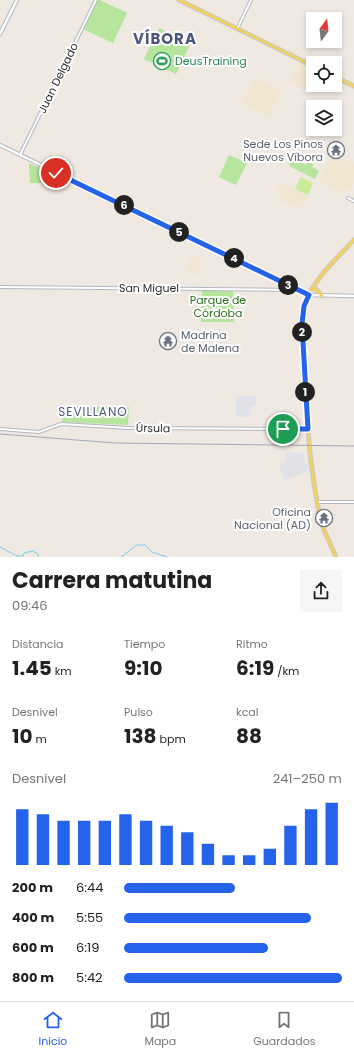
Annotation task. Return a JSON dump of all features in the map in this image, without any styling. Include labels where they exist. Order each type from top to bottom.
[{"type":"main road","points":[[0,34],[17,0]]},
{"type":"main road","points":[[179,0],[306,63]]},
{"type":"main road","points":[[342,80],[354,86]]},
{"type":"main road","points":[[0,145],[309,295],[354,296]]},
{"type":"main road","points":[[336,557],[324,530],[318,502],[308,429],[302,324],[304,306],[309,295],[329,267],[354,240]]},
{"type":"main road","points":[[314,287],[322,296]]},
{"type":"street","name":"Juan Delgado","points":[[20,155],[96,0]]},
{"type":"street","points":[[236,29],[251,0]]},
{"type":"street","points":[[348,198],[354,201]]},
{"type":"street","name":"San Miguel","points":[[0,287],[298,290]]},
{"type":"street","name":"Úrsula","points":[[0,429],[36,432],[61,424],[130,428],[308,429]]},
{"type":"street","points":[[318,502],[354,502]]},
{"type":"shaded area","points":[[300,63],[306,66],[306,90],[290,82]]},
{"type":"shaded area","points":[[255,77],[282,90],[269,117],[241,104]]},
{"type":"shaded area","points":[[333,153],[354,164],[354,182],[351,188],[341,192],[319,180]]},
{"type":"shaded area","points":[[280,183],[308,196],[300,210],[280,200],[283,194],[276,191]]},
{"type":"shaded area","points":[[190,257],[199,257],[199,274],[186,273],[186,266],[190,266]]},
{"type":"shaded area","points":[[236,396],[256,396],[256,405],[251,406],[251,417],[236,417]]},
{"type":"shaded area","points":[[285,452],[303,453],[304,463],[308,464],[310,470],[285,480],[278,463],[285,463]]},
{"type":"green space","points":[[97,0],[127,13],[113,43],[83,29]]},
{"type":"green space","points":[[159,28],[191,43],[176,74],[144,59]]},
{"type":"green space","points":[[229,155],[247,163],[236,185],[219,177]]},
{"type":"green space","points":[[293,158],[306,165],[308,162],[313,164],[312,167],[319,171],[315,179],[291,167],[289,165]]},
{"type":"green space","points":[[29,163],[71,183],[30,183]]},
{"type":"green space","points":[[301,177],[313,183],[308,195],[295,189]]},
{"type":"green space","name":"Parque de Córdoba","points":[[202,290],[233,290],[234,322],[201,322]]},
{"type":"green space","points":[[62,406],[129,407],[128,425],[62,422]]},
{"type":"waterway","points":[[121,557],[137,545],[145,545],[152,552],[167,557]]},
{"type":"waterway","points":[[0,547],[17,556],[23,556],[24,553],[33,551],[38,554],[38,557]]},
{"type":"railway","points":[[0,434],[115,443],[354,446]]},
{"type":"place","name":"DeusTraining","points":[[162,61]]},
{"type":"place","name":"Sede Los Pinos Nuevos Víbora","points":[[336,150]]},
{"type":"place","name":"Madrina de Malena","points":[[168,341]]},
{"type":"place","name":"Oficina Nacional (AD)","points":[[324,518]]},
{"type":"district","name":"VÍBORA","points":[[165,38]]},
{"type":"district","name":"SEVILLANO","points":[[93,411]]},
{"type":"route","points":[[56,173],[309,295],[302,313],[308,429],[283,429]]}]
